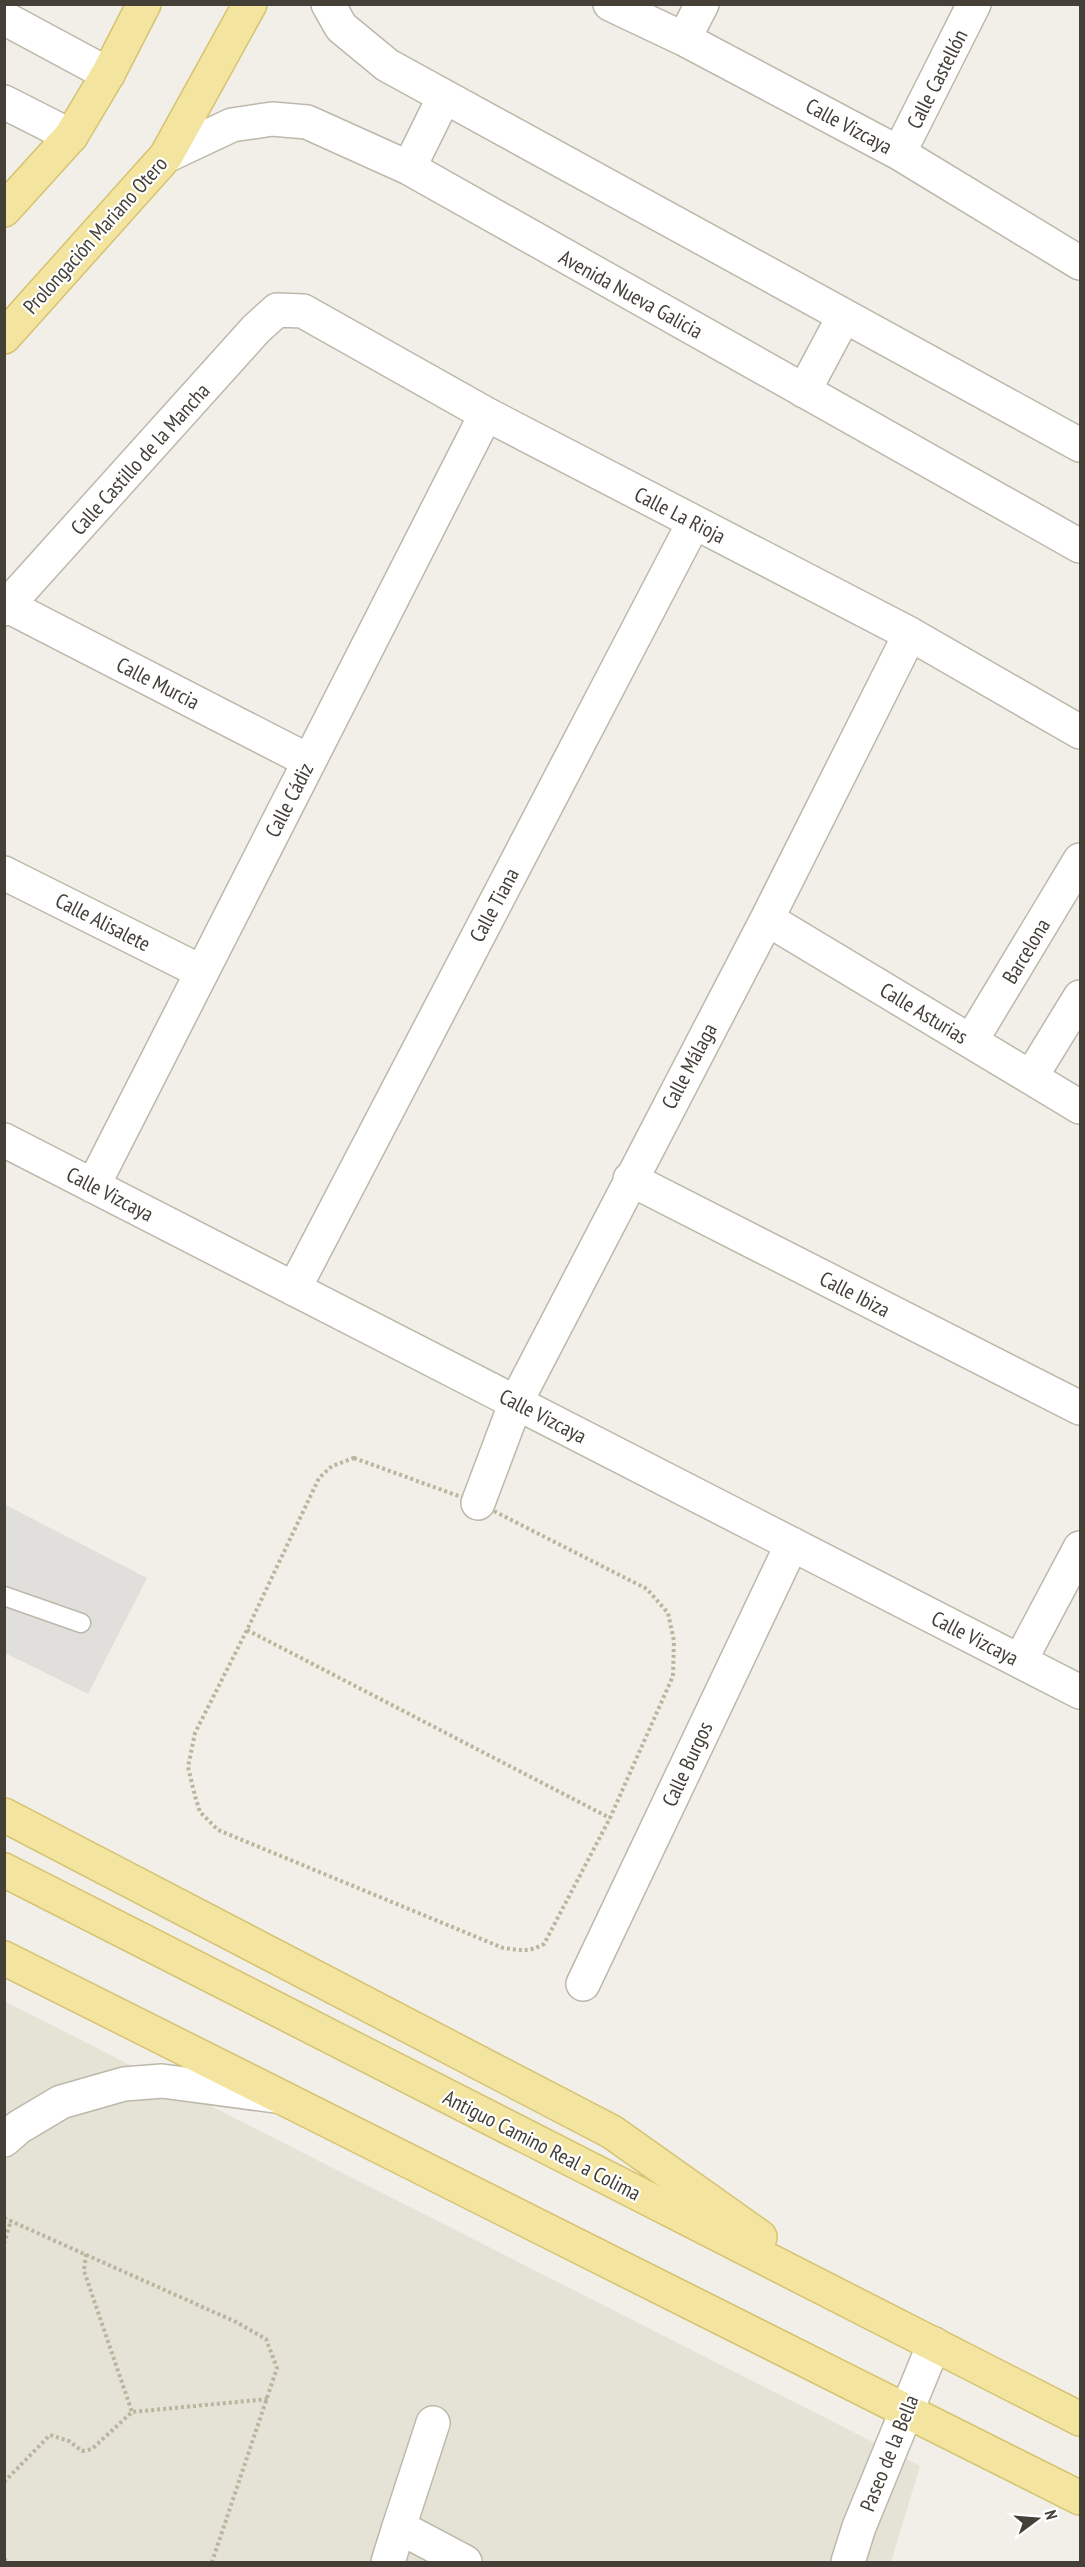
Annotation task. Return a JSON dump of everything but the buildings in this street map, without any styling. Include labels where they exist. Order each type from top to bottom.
[{"type":"main road","points":[[4,210],[71,136],[108,74],[144,4]]},
{"type":"main road","name":"Prolongación Mariano Otero","points":[[4,337],[166,156],[250,4]]},
{"type":"main road","points":[[4,1815],[612,2132],[857,2305]]},
{"type":"main road","name":"Antiguo Camino Real a Colima","points":[[4,1870],[1080,2419]]},
{"type":"main road","points":[[4,1958],[1080,2498]]},
{"type":"street","points":[[328,4],[341,27],[387,65],[1080,445]]},
{"type":"street","name":"Calle Vizcaya","points":[[610,4],[684,39],[899,153],[1080,263]]},
{"type":"street","points":[[684,39],[702,4]]},
{"type":"street","name":"Calle Castellón","points":[[899,153],[974,4]]},
{"type":"street","points":[[4,18],[108,74]]},
{"type":"street","points":[[409,168],[444,97]]},
{"type":"street","points":[[4,102],[71,136]]},
{"type":"street","name":"Avenida Nueva Galicia","points":[[166,156],[232,125],[272,119],[307,122],[409,168],[1080,546]]},
{"type":"street","name":"Calle La Rioja","points":[[277,310],[303,311],[486,414],[910,634],[1080,732]]},
{"type":"street","name":"Calle Castillo de la Mancha","points":[[6,608],[256,329],[277,310]]},
{"type":"street","points":[[804,391],[844,316]]},
{"type":"street","name":"Calle Cádiz","points":[[93,1186],[486,414]]},
{"type":"street","name":"Calle Tiana","points":[[294,1288],[694,522]]},
{"type":"street","name":"Calle Murcia","points":[[6,608],[309,761]]},
{"type":"street","name":"Calle Málaga","points":[[478,1503],[516,1402],[767,919],[910,634]]},
{"type":"street","name":"Barcelona","points":[[971,1041],[1080,860]]},
{"type":"street","name":"Calle Alisalete","points":[[4,873],[202,972]]},
{"type":"street","name":"Calle Asturias","points":[[767,919],[1080,1107]]},
{"type":"street","points":[[1031,1077],[1080,997]]},
{"type":"street","name":"Calle Vizcaya","points":[[4,1140],[1080,1692]]},
{"type":"street","name":"Calle Ibiza","points":[[630,1179],[1080,1408]]},
{"type":"street","name":"Calle Burgos","points":[[583,1984],[792,1544]]},
{"type":"street","points":[[1020,1661],[1080,1548]]},
{"type":"street","points":[[4,2140],[19,2127],[61,2102],[124,2084],[162,2081],[279,2097]]},
{"type":"street","name":"Paseo de la Bella","points":[[848,2562],[859,2527],[934,2344]]},
{"type":"street","points":[[388,2562],[433,2423]]},
{"type":"street","points":[[399,2527],[465,2562]]},
{"type":"lane","points":[[4,1596],[81,1623]]},
{"type":"path","points":[[354,1458],[369,1461],[478,1503],[647,1588],[668,1613],[674,1641],[673,1676],[610,1818],[544,1944],[524,1952],[502,1948],[218,1830],[200,1812],[188,1767],[195,1733],[247,1630],[319,1478],[332,1466],[354,1458]]},
{"type":"path","points":[[247,1630],[610,1818]]},
{"type":"path","points":[[4,2218],[236,2322],[266,2339],[277,2368],[212,2562]]},
{"type":"path","points":[[4,2244],[11,2220]]},
{"type":"path","points":[[86,2254],[84,2271],[132,2412]]},
{"type":"path","points":[[4,2482],[50,2435],[69,2441],[82,2451],[92,2449],[132,2412],[268,2399]]},
{"type":"path","points":[[4,2559],[9,2562]]},
{"type":"shaded area","points":[[4,1504],[147,1578],[88,1694],[5,1653]]},
{"type":"shaded area","points":[[4,2001],[920,2466],[891,2562],[5,2562]]}]
